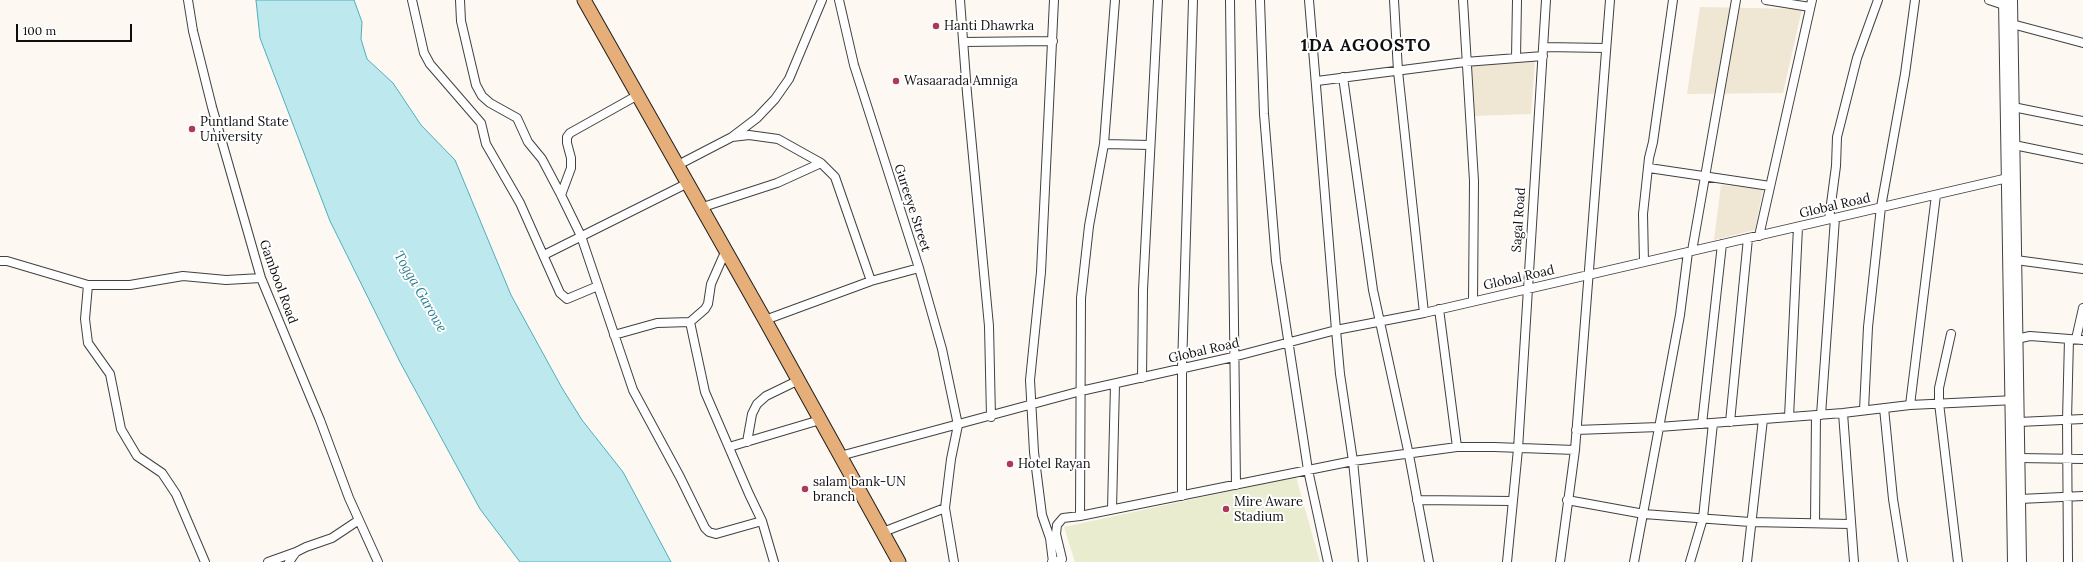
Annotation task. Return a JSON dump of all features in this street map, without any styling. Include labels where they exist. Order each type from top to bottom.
[{"type":"main road","points":[[584,0],[688,183],[700,208],[726,250],[799,380],[898,562]]},
{"type":"street","name":"Gambool Road","points":[[188,0],[193,31],[212,107],[261,278],[320,420],[349,498],[378,562]]},
{"type":"street","points":[[412,0],[424,53],[430,64],[481,123],[486,144],[511,185],[563,297],[566,299],[598,286]]},
{"type":"street","points":[[460,0],[461,21],[476,86],[482,96],[490,103],[517,118],[528,142],[542,159],[561,195],[581,236],[633,390],[680,477],[704,528],[709,532],[716,534],[762,521]]},
{"type":"street","points":[[678,166],[732,137],[757,118],[775,99],[789,79],[822,0]]},
{"type":"street","name":"Gureeye Street","points":[[839,0],[854,65],[919,268],[942,349],[958,425]]},
{"type":"street","points":[[960,0],[990,326],[990,417]]},
{"type":"street","points":[[1054,0],[1041,272],[1030,380],[1030,405],[1042,514],[1050,538],[1053,562],[1063,561],[1056,534],[1057,525],[1063,518],[1080,516],[1354,461],[1409,455],[1457,447],[1575,450]]},
{"type":"street","points":[[1080,516],[1081,298],[1088,226],[1104,144],[1115,0]]},
{"type":"street","points":[[1142,378],[1142,314],[1158,0]]},
{"type":"street","points":[[1182,496],[1182,368],[1193,0]]},
{"type":"street","points":[[1230,0],[1233,356],[1236,485]]},
{"type":"street","points":[[1260,0],[1264,114],[1276,261],[1290,342],[1296,398],[1308,470],[1328,562]]},
{"type":"street","points":[[1309,0],[1317,81],[1340,374],[1354,461],[1362,562]]},
{"type":"street","points":[[1394,0],[1398,71],[1424,313]]},
{"type":"street","points":[[1463,0],[1465,62],[1474,181],[1473,301]]},
{"type":"street","points":[[1516,58],[1517,0]]},
{"type":"street","name":"Sagal Road","points":[[1507,562],[1518,449],[1546,0]]},
{"type":"street","points":[[1560,562],[1567,500],[1575,450],[1590,274],[1610,0]]},
{"type":"street","points":[[1644,262],[1643,214],[1649,158],[1653,142],[1673,0]]},
{"type":"street","points":[[1634,562],[1644,514],[1690,252],[1706,177],[1736,0]]},
{"type":"street","points":[[1759,236],[1811,3],[1766,0]]},
{"type":"street","points":[[1815,523],[1819,415],[1837,137],[1857,58],[1878,0]]},
{"type":"street","points":[[1864,410],[1868,327],[1881,208],[1905,74],[1915,0]]},
{"type":"street","points":[[1989,0],[2006,2]]},
{"type":"street","points":[[2006,2],[2012,24],[2014,145],[2011,178],[2016,260],[2013,340]]},
{"type":"street","points":[[2006,2],[2011,178],[2014,400],[2013,562]]},
{"type":"street","points":[[2012,24],[2083,43]]},
{"type":"street","points":[[963,42],[1053,41]]},
{"type":"street","points":[[1544,47],[1606,48]]},
{"type":"street","points":[[1317,81],[1465,62],[1543,56]]},
{"type":"street","points":[[1342,78],[1373,290],[1409,455],[1429,562]]},
{"type":"street","points":[[561,195],[571,168],[571,158],[567,143],[567,137],[570,133],[638,95]]},
{"type":"street","points":[[2013,107],[2083,121]]},
{"type":"street","points":[[732,137],[748,135],[768,136],[778,139],[821,162],[835,177],[871,281]]},
{"type":"street","points":[[1104,144],[1150,145]]},
{"type":"street","points":[[2014,145],[2083,159]]},
{"type":"street","points":[[700,208],[777,183],[821,162]]},
{"type":"street","points":[[1649,168],[1770,186]]},
{"type":"street","name":"Global Road","points":[[840,456],[1081,392],[1336,330],[1424,313],[2011,178]]},
{"type":"street","points":[[544,255],[688,183]]},
{"type":"street","points":[[1910,405],[1936,195]]},
{"type":"street","points":[[1789,417],[1798,227]]},
{"type":"street","points":[[1730,422],[1748,238]]},
{"type":"street","points":[[1702,424],[1722,244]]},
{"type":"street","points":[[614,335],[657,323],[690,322],[705,310],[708,304],[711,284],[726,250]]},
{"type":"street","points":[[2016,260],[2083,269]]},
{"type":"street","points":[[0,261],[7,261],[88,285],[130,285],[183,276],[226,280],[261,278]]},
{"type":"street","points":[[765,320],[871,281],[919,268]]},
{"type":"street","points":[[88,285],[85,319],[88,343],[110,374],[122,428],[137,456],[162,473],[176,494],[205,562]]},
{"type":"street","points":[[2068,562],[2067,420],[2076,339],[2083,308]]},
{"type":"street","points":[[1439,309],[1457,447]]},
{"type":"street","points":[[690,322],[705,392],[762,521],[774,562]]},
{"type":"street","points":[[1951,334],[1939,388],[1939,403],[1958,562]]},
{"type":"street","points":[[2013,340],[2030,336],[2076,339]]},
{"type":"street","points":[[747,442],[752,414],[757,404],[766,396],[799,380]]},
{"type":"street","points":[[1112,509],[1115,384]]},
{"type":"street","points":[[1576,430],[1659,427],[1843,413],[1910,405],[2014,400]]},
{"type":"street","points":[[2014,400],[2018,422],[2021,562]]},
{"type":"street","points":[[1884,408],[1893,499],[1903,562]]},
{"type":"street","points":[[1843,413],[1854,562]]},
{"type":"street","points":[[1747,562],[1750,522],[1763,419]]},
{"type":"street","points":[[2018,422],[2083,419]]},
{"type":"street","points":[[730,447],[820,420]]},
{"type":"street","points":[[1690,562],[1704,518],[1713,423]]},
{"type":"street","points":[[954,562],[945,508],[951,459],[958,425]]},
{"type":"street","points":[[2019,458],[2083,458]]},
{"type":"street","points":[[2020,499],[2083,496]]},
{"type":"street","points":[[1417,500],[1512,501]]},
{"type":"street","points":[[1567,500],[1644,514],[1750,522],[1850,524]]},
{"type":"street","points":[[883,532],[945,508]]},
{"type":"street","points":[[268,562],[332,538],[359,520]]},
{"type":"street","points":[[289,562],[296,552]]},
{"type":"shaded area","points":[[1700,7],[1802,9],[1783,93],[1687,94]]},
{"type":"shaded area","points":[[1535,60],[1531,114],[1472,116],[1469,66]]},
{"type":"shaded area","points":[[1721,185],[1763,189],[1755,230],[1714,240]]},
{"type":"green space","name":"Mire Aware Stadium","points":[[1296,477],[1320,562],[1075,562],[1064,527]]},
{"type":"water","name":"Togga Garowe","points":[[256,0],[354,0],[362,22],[361,39],[367,59],[393,83],[421,125],[455,160],[511,295],[562,388],[582,420],[623,472],[671,562],[520,562],[480,509],[400,362],[330,221],[260,38]]},
{"type":"place","name":"Hanti Dhawrka","points":[[936,26]]},
{"type":"place","name":"Wasaarada Amniga","points":[[896,81]]},
{"type":"place","name":"Puntland State University","points":[[192,129]]},
{"type":"place","name":"Hotel Rayan","points":[[1010,464]]},
{"type":"place","name":"salam bank-UN branch","points":[[805,489]]},
{"type":"place","name":"Mire Aware Stadium","points":[[1226,509]]},
{"type":"district","name":"1DA AGOOSTO","points":[[1366,46]]}]
